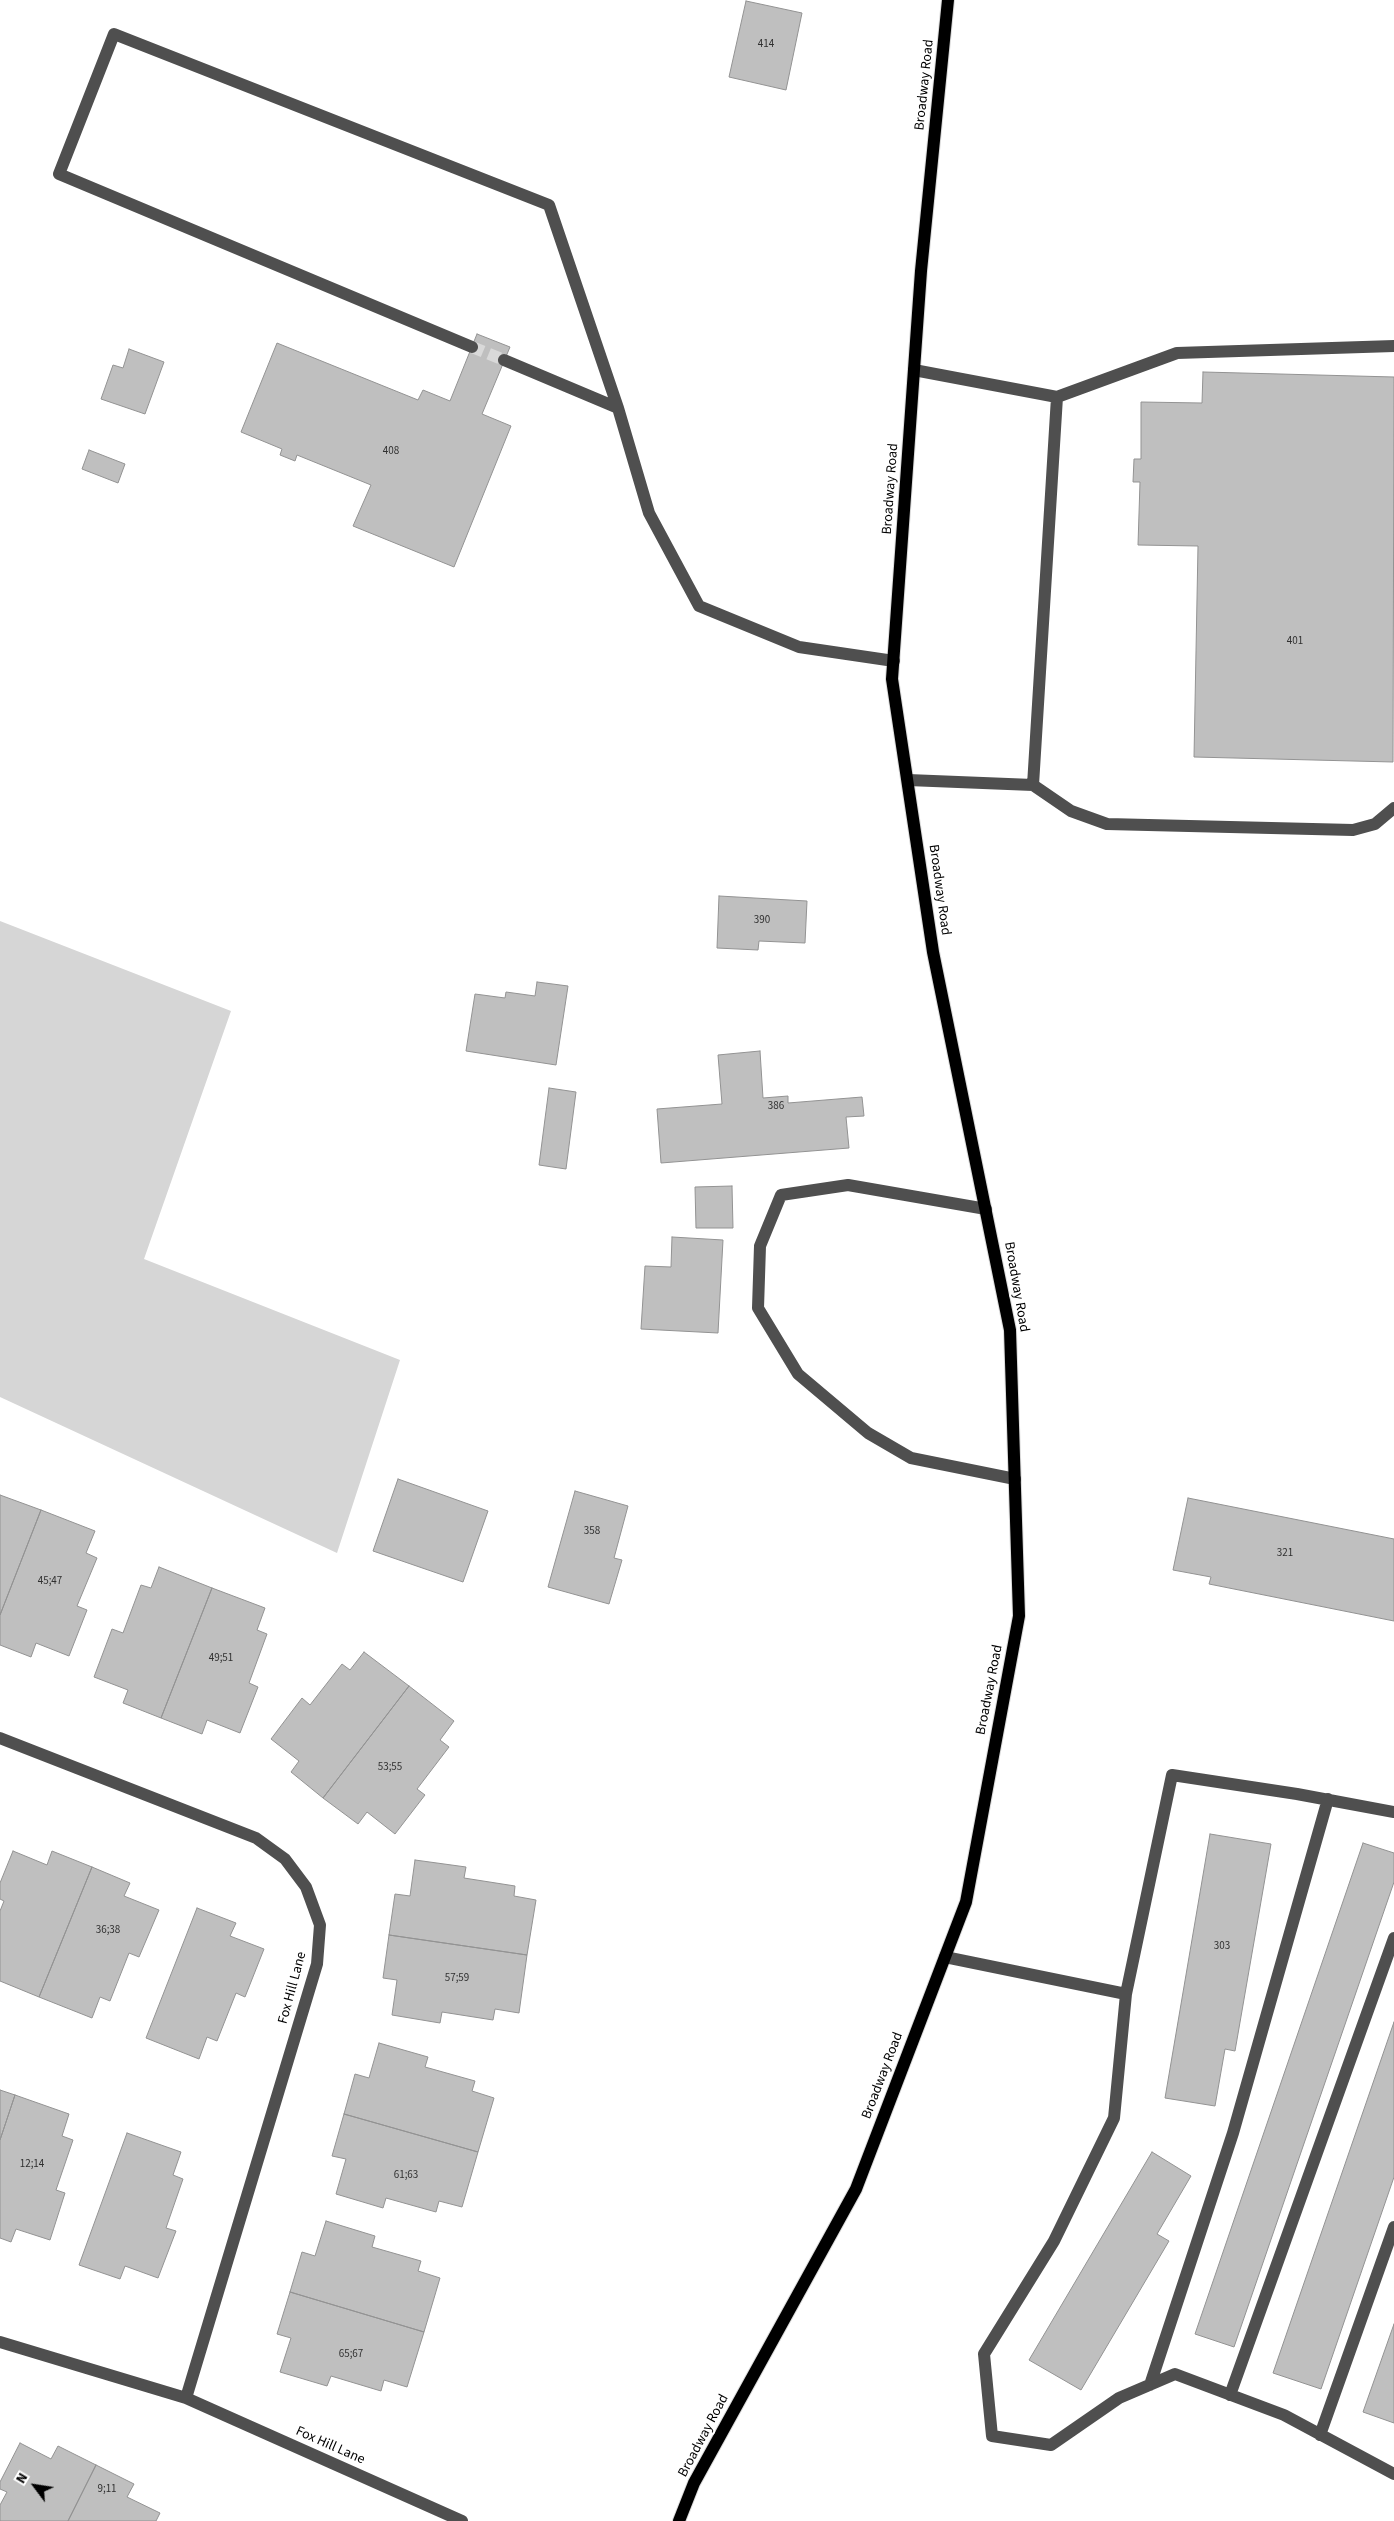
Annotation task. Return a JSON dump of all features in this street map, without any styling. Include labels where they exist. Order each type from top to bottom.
[{"type":"main road","name":"Broadway Road","points":[[679,2521],[694,2483],[856,2189],[966,1902],[1019,1616],[1010,1330],[933,952],[892,679],[921,271],[948,0]]},
{"type":"street","points":[[472,347],[59,174],[114,34],[549,205],[618,408],[649,513],[699,606],[799,647],[894,661]]},
{"type":"street","points":[[914,370],[1057,396],[1178,353],[1394,346]]},
{"type":"street","points":[[504,360],[618,408]]},
{"type":"street","points":[[1034,785],[1057,396]]},
{"type":"street","points":[[908,780],[1034,785],[1071,811],[1107,824],[1353,830],[1375,824],[1394,808]]},
{"type":"street","points":[[986,1209],[848,1185],[781,1195],[760,1246],[758,1308],[798,1374],[868,1433],[911,1458],[1015,1479]]},
{"type":"street","name":"Fox Hill Lane","points":[[0,1738],[256,1838],[285,1859],[306,1887],[320,1925],[317,1964],[186,2398]]},
{"type":"street","points":[[1394,1812],[1328,1799],[1172,1775],[1126,1994],[1114,2118],[1054,2240],[984,2354],[992,2436],[1050,2446],[1120,2398],[1175,2374],[1284,2415],[1394,2474]]},
{"type":"street","points":[[1150,2385],[1233,2133],[1328,1799]]},
{"type":"street","points":[[1230,2395],[1394,1938]]},
{"type":"street","points":[[945,1957],[1126,1994]]},
{"type":"street","points":[[1320,2435],[1394,2227]]},
{"type":"street","name":"Fox Hill Lane","points":[[0,2342],[186,2398],[462,2521]]},
{"type":"shaded area","points":[[0,921],[231,1011],[144,1259],[400,1360],[337,1553],[0,1397]]},
{"type":"building","points":[[746,1],[802,13],[786,90],[729,77]]},
{"type":"building","points":[[477,334],[510,347],[482,414],[511,426],[454,567],[353,526],[371,485],[297,455],[295,461],[280,455],[282,449],[241,432],[277,343],[418,400],[423,390],[450,401]]},
{"type":"building","points":[[129,349],[164,362],[145,414],[101,399],[113,365],[123,368]]},
{"type":"building","points":[[1203,372],[1394,377],[1393,762],[1194,757],[1198,546],[1138,545],[1140,482],[1133,482],[1134,459],[1141,459],[1141,402],[1202,403]]},
{"type":"building","points":[[89,450],[125,464],[118,483],[82,469]]},
{"type":"building","points":[[719,896],[807,901],[805,943],[759,941],[758,950],[717,948]]},
{"type":"building","points":[[537,982],[568,986],[556,1065],[466,1051],[475,994],[505,998],[506,992],[535,996]]},
{"type":"building","points":[[760,1051],[763,1098],[788,1096],[788,1103],[862,1097],[864,1116],[846,1117],[849,1148],[661,1163],[657,1109],[722,1104],[718,1055]]},
{"type":"building","points":[[549,1088],[576,1092],[566,1169],[539,1165]]},
{"type":"building","points":[[732,1186],[733,1228],[696,1228],[695,1187]]},
{"type":"building","points":[[672,1237],[723,1240],[718,1333],[641,1329],[645,1266],[671,1267]]},
{"type":"building","points":[[398,1479],[488,1511],[463,1582],[373,1551]]},
{"type":"building","points":[[575,1491],[628,1506],[614,1558],[622,1560],[609,1604],[548,1587]]},
{"type":"building","points":[[0,1495],[41,1510],[0,1615]]},
{"type":"building","points":[[1188,1498],[1394,1539],[1394,1621],[1209,1584],[1211,1577],[1173,1570]]},
{"type":"building","points":[[41,1510],[95,1531],[86,1553],[97,1558],[77,1606],[87,1610],[69,1656],[36,1643],[31,1657],[0,1645],[0,1615]]},
{"type":"building","points":[[159,1567],[212,1588],[161,1718],[123,1703],[128,1690],[94,1677],[112,1629],[123,1633],[141,1585],[151,1588]]},
{"type":"building","points":[[212,1588],[265,1608],[257,1630],[267,1634],[249,1683],[258,1687],[240,1733],[207,1720],[202,1734],[161,1718]]},
{"type":"building","points":[[364,1652],[409,1686],[323,1798],[291,1772],[299,1761],[271,1739],[302,1698],[310,1705],[342,1664],[350,1670]]},
{"type":"building","points":[[409,1686],[454,1721],[440,1740],[449,1747],[417,1789],[425,1795],[395,1834],[367,1812],[358,1824],[323,1798]]},
{"type":"building","points":[[1210,1834],[1271,1844],[1235,2051],[1225,2049],[1215,2106],[1165,2098]]},
{"type":"building","points":[[1363,1843],[1394,1853],[1394,1882],[1234,2347],[1195,2334]]},
{"type":"building","points":[[13,1851],[47,1865],[52,1851],[92,1867],[39,1997],[0,1981],[0,1911],[4,1901],[0,1899],[0,1883]]},
{"type":"building","points":[[415,1860],[466,1867],[464,1878],[515,1886],[514,1896],[536,1900],[527,1955],[389,1935],[395,1894],[410,1896]]},
{"type":"building","points":[[92,1867],[130,1883],[124,1896],[159,1910],[139,1957],[129,1953],[110,2001],[100,1997],[92,2018],[39,1997]]},
{"type":"building","points":[[197,1908],[236,1923],[230,1936],[264,1949],[245,1997],[236,1993],[217,2041],[207,2037],[199,2059],[146,2038]]},
{"type":"building","points":[[389,1935],[527,1955],[519,2013],[495,2009],[493,2020],[442,2012],[440,2023],[392,2015],[397,1980],[383,1978]]},
{"type":"building","points":[[1394,2022],[1394,2177],[1321,2389],[1273,2373]]},
{"type":"building","points":[[379,2043],[428,2057],[425,2067],[475,2081],[472,2091],[494,2098],[478,2152],[344,2114],[355,2074],[369,2078]]},
{"type":"building","points":[[0,2090],[15,2095],[0,2140]]},
{"type":"building","points":[[15,2095],[69,2114],[62,2136],[73,2140],[56,2190],[65,2193],[50,2240],[16,2229],[11,2242],[0,2238],[0,2140]]},
{"type":"building","points":[[344,2114],[478,2152],[462,2207],[439,2201],[436,2212],[386,2198],[383,2208],[336,2194],[346,2159],[332,2156]]},
{"type":"building","points":[[127,2133],[181,2152],[173,2175],[183,2179],[166,2228],[176,2231],[158,2278],[125,2266],[120,2279],[79,2265]]},
{"type":"building","points":[[1152,2152],[1191,2176],[1157,2234],[1169,2241],[1081,2390],[1029,2360]]},
{"type":"building","points":[[326,2221],[375,2236],[372,2247],[421,2261],[418,2271],[440,2278],[424,2332],[290,2292],[302,2252],[315,2256]]},
{"type":"building","points":[[290,2292],[424,2332],[407,2387],[384,2380],[381,2391],[331,2376],[327,2386],[280,2372],[291,2338],[277,2334]]},
{"type":"building","points":[[1394,2324],[1394,2423],[1363,2412]]},
{"type":"building","points":[[20,2443],[51,2459],[58,2446],[96,2465],[68,2521],[0,2521],[0,2505],[7,2492],[0,2489],[0,2482]]},
{"type":"building","points":[[96,2465],[134,2484],[127,2497],[160,2513],[156,2521],[68,2521]]},
{"type":"tunnel","points":[[472,347],[504,360]]}]
